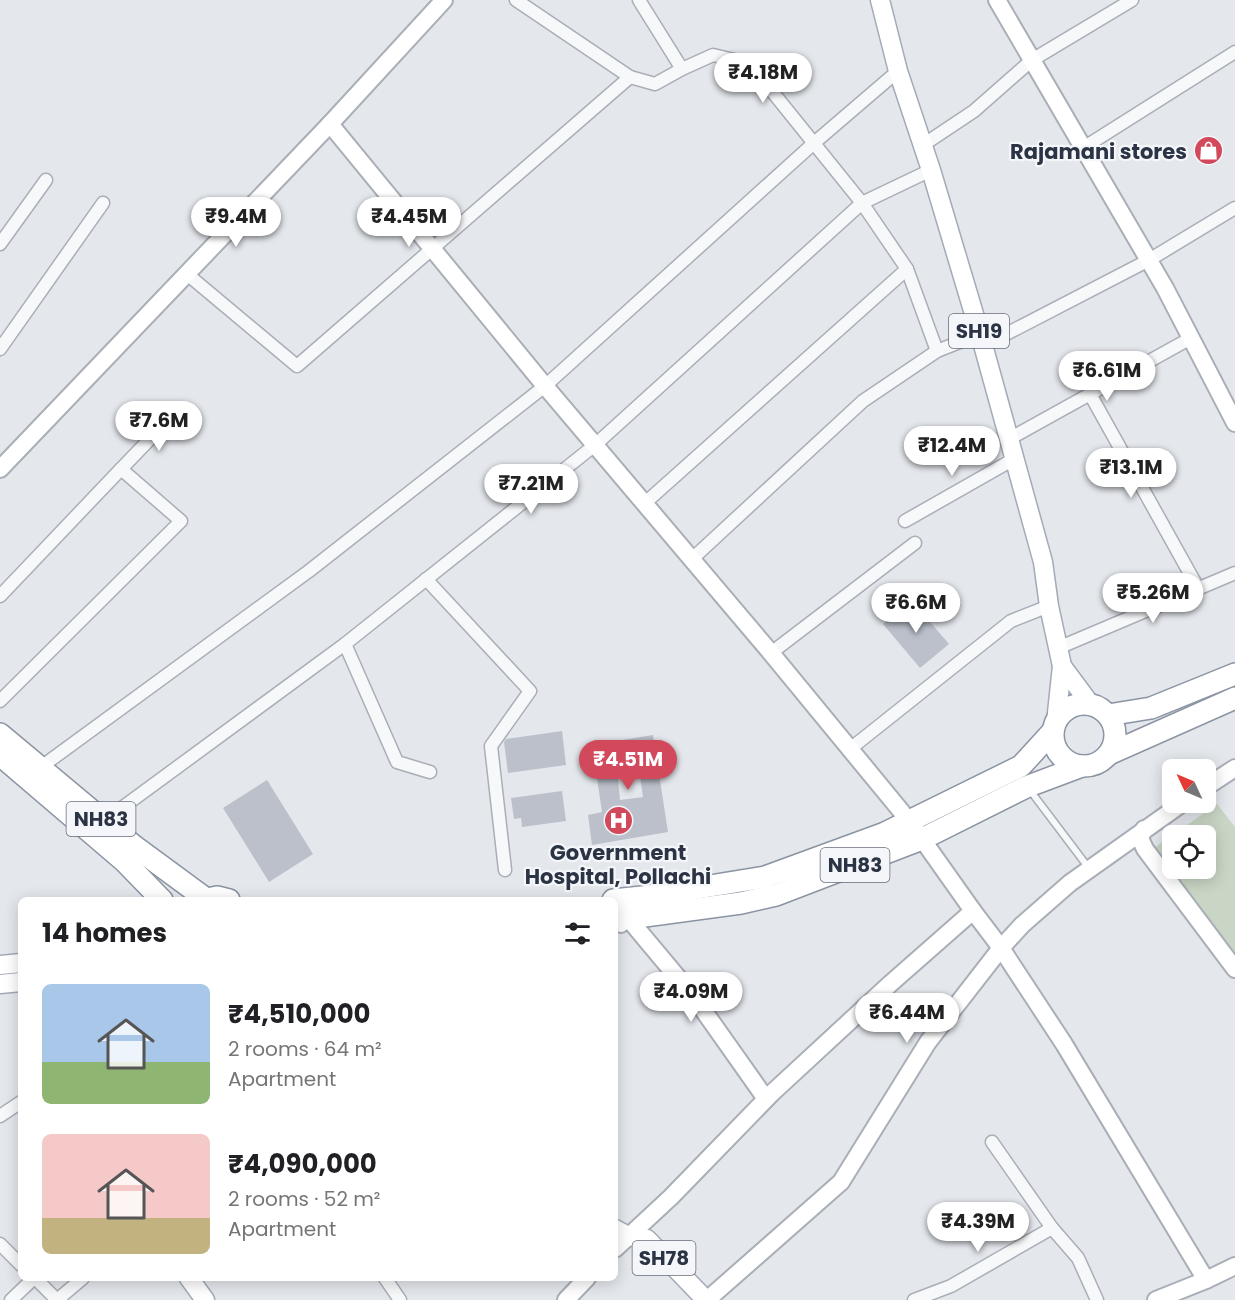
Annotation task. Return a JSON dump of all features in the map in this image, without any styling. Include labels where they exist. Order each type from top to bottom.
[{"type":"highway","name":"NH83","points":[[618,899],[765,877],[885,833],[1021,766],[1055,726],[1062,713],[1070,708],[1080,705],[1100,710],[1151,708],[1235,674]]},
{"type":"highway","name":"NH83","points":[[619,922],[741,903],[776,895],[922,839],[1026,787],[1082,766],[1092,765],[1101,761],[1108,754],[1235,698]]},
{"type":"highway","points":[[1100,710],[1113,724],[1115,734],[1108,754]]},
{"type":"highway","points":[[1055,726],[1053,741],[1057,750],[1072,764],[1082,766]]},
{"type":"highway","name":"NH83","points":[[0,734],[104,822],[202,897]]},
{"type":"highway","name":"NH83","points":[[0,755],[124,861],[159,897]]},
{"type":"main road","name":"SH19","points":[[880,0],[898,71],[981,340],[1043,562],[1049,606],[1062,666],[1055,726]]},
{"type":"main road","points":[[1062,666],[1100,710]]},
{"type":"main road","points":[[0,965],[18,963]]},
{"type":"main road","points":[[0,984],[18,982]]},
{"type":"main road","name":"SH78","points":[[619,1238],[647,1239],[706,1300]]},
{"type":"main road","points":[[191,1281],[205,1300]]},
{"type":"street","points":[[0,469],[188,274],[444,0]]},
{"type":"street","points":[[516,0],[630,77],[655,84],[713,55],[747,63],[862,203],[907,269],[937,351]]},
{"type":"street","points":[[639,0],[682,69]]},
{"type":"street","points":[[997,0],[1165,288],[1235,423]]},
{"type":"street","points":[[923,146],[974,111],[1032,60],[1132,0]]},
{"type":"street","points":[[1083,148],[1235,52]]},
{"type":"street","points":[[40,767],[309,571],[545,386],[814,143],[898,71]]},
{"type":"street","points":[[188,274],[297,366],[630,77]]},
{"type":"street","points":[[330,124],[545,386],[771,652],[910,822],[1001,948],[1064,1044],[1206,1280]]},
{"type":"street","points":[[104,822],[345,644],[595,445],[862,203],[930,170]]},
{"type":"street","points":[[0,244],[46,180]]},
{"type":"street","points":[[0,349],[103,203]]},
{"type":"street","points":[[692,559],[863,401],[937,351],[981,340],[1149,260],[1235,208]]},
{"type":"street","points":[[645,503],[907,269]]},
{"type":"street","points":[[1009,439],[1191,338]]},
{"type":"street","points":[[1090,394],[1198,588]]},
{"type":"street","points":[[0,596],[174,414]]},
{"type":"street","points":[[905,521],[1014,459]]},
{"type":"street","points":[[0,701],[181,521],[121,469]]},
{"type":"street","points":[[771,652],[915,543]]},
{"type":"street","points":[[1059,648],[1235,573]]},
{"type":"street","points":[[426,579],[530,691],[491,746],[505,870]]},
{"type":"street","points":[[850,749],[1011,621],[1049,606]]},
{"type":"street","points":[[345,644],[397,762],[430,772]]},
{"type":"street","points":[[1216,781],[1235,768]]},
{"type":"street","points":[[706,1300],[841,1182],[928,1042],[1001,948],[1022,925],[1070,883],[1168,813]]},
{"type":"street","points":[[1144,829],[1140,838],[1145,849],[1235,969]]},
{"type":"street","points":[[619,1238],[671,1197],[766,1099],[973,911]]},
{"type":"street","points":[[619,922],[694,997],[766,1099]]},
{"type":"street","points":[[0,1116],[18,1104]]},
{"type":"street","points":[[992,1142],[1052,1228],[1078,1258],[1097,1300]]},
{"type":"street","points":[[914,1300],[951,1286],[1052,1228]]},
{"type":"street","points":[[0,1244],[18,1262]]},
{"type":"street","points":[[1157,1300],[1235,1266]]},
{"type":"street","points":[[11,1300],[31,1281]]},
{"type":"street","points":[[37,1281],[57,1300],[79,1281]]},
{"type":"street","points":[[387,1281],[400,1300]]},
{"type":"street","points":[[566,1300],[584,1281]]},
{"type":"lane","points":[[1026,787],[1089,869]]},
{"type":"green space","points":[[1217,804],[1235,827],[1235,956],[1177,879],[1216,879],[1216,825],[1187,825],[1204,813],[1216,813]]},
{"type":"green space","points":[[1162,842],[1162,859],[1154,848]]},
{"type":"building","points":[[911,600],[949,644],[920,668],[883,624]]},
{"type":"building","points":[[562,731],[566,765],[508,773],[504,742],[506,739]]},
{"type":"building","points":[[653,735],[668,832],[592,845],[588,815],[602,812],[592,745]],"holes":[[[640,776],[643,797],[620,800],[618,779]]]},
{"type":"building","points":[[267,780],[313,854],[269,882],[223,808]]},
{"type":"building","points":[[562,791],[566,821],[522,827],[521,818],[514,819],[511,798]]},
{"type":"place","name":"Rajamani stores","points":[[1208,151]]},
{"type":"place","name":"Government Hospital, Pollachi","points":[[618,821]]}]
